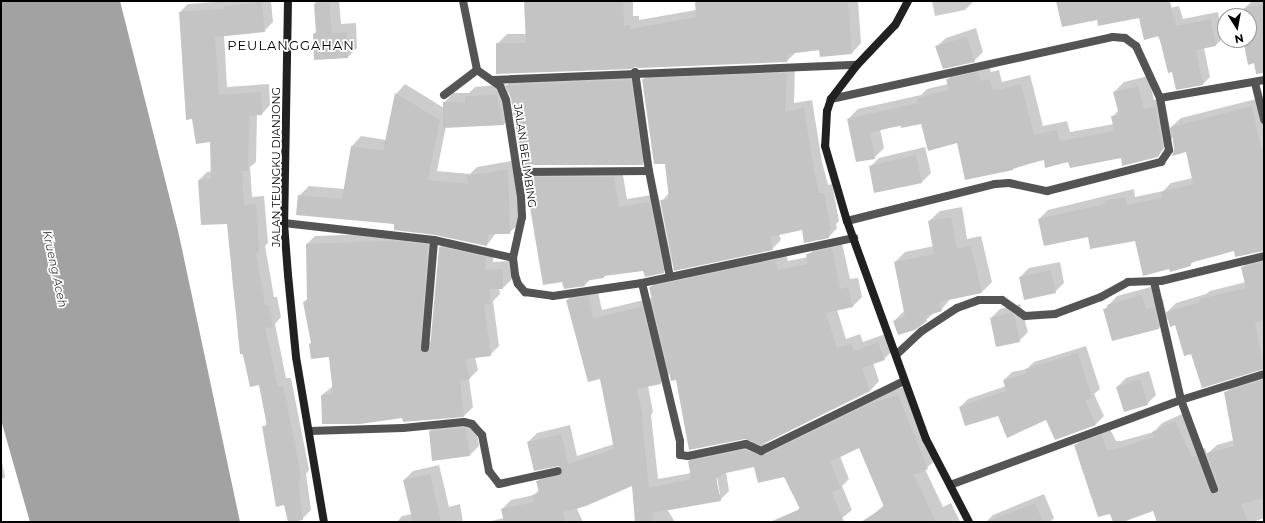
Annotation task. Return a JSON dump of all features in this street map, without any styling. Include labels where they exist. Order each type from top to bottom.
[{"type":"street","name":"JALAN TEUNGKU DIANJONG","points":[[288,1],[284,223],[296,357],[310,431],[324,522]]},
{"type":"street","points":[[444,95],[477,70],[463,1]]},
{"type":"street","points":[[908,1],[895,25],[857,64],[831,99],[827,111],[825,146],[847,221],[926,439],[969,522]]},
{"type":"street","points":[[831,99],[1112,38],[1124,38],[1136,46],[1160,98],[1169,150],[1161,162],[1047,191],[1009,183],[994,184],[847,221]]},
{"type":"street","points":[[493,80],[635,72],[857,64]]},
{"type":"street","name":"JALAN BELIMBING","points":[[477,70],[500,86],[506,100],[518,172],[522,217],[513,258]]},
{"type":"street","points":[[635,72],[649,171],[670,277]]},
{"type":"street","points":[[1160,98],[1255,83],[1264,80]]},
{"type":"street","points":[[1255,83],[1264,120]]},
{"type":"street","points":[[518,172],[649,171]]},
{"type":"street","points":[[284,223],[434,240],[513,258],[518,284],[525,292],[534,295],[553,296],[642,283],[854,238]]},
{"type":"street","points":[[425,348],[434,240]]},
{"type":"street","points":[[896,355],[922,331],[951,312],[978,300],[1002,300],[1024,316],[1055,314],[1101,297],[1128,282],[1154,282],[1264,256]]},
{"type":"street","points":[[1154,282],[1181,400],[1214,489]]},
{"type":"street","points":[[642,283],[680,441],[680,455],[688,456],[746,444],[761,451],[904,381]]},
{"type":"street","points":[[950,485],[1181,400],[1264,374]]},
{"type":"street","points":[[310,431],[403,428],[464,422],[472,424],[482,435],[489,471],[499,484],[558,470]]},
{"type":"water","name":"Krueng Aceh","points":[[1,1],[120,1],[179,235],[240,522],[30,522],[1,420]]},
{"type":"building","points":[[524,1],[623,1],[624,26],[630,25],[630,29],[696,17],[695,1],[848,1],[852,54],[820,57],[819,50],[788,54],[787,62],[635,67],[631,69],[496,74],[496,43],[526,43]]},
{"type":"building","points":[[1056,1],[1170,1],[1176,26],[1211,19],[1216,46],[1196,50],[1203,85],[1176,90],[1172,72],[1168,73],[1159,36],[1144,40],[1139,18],[1098,26],[1097,20],[1062,27]]},
{"type":"building","points":[[262,2],[265,32],[215,37],[219,95],[261,92],[262,115],[249,116],[248,171],[242,171],[244,205],[256,204],[259,252],[256,253],[265,305],[269,305],[273,327],[265,328],[278,386],[283,386],[299,466],[301,480],[298,481],[303,520],[292,522],[288,522],[284,505],[276,507],[262,426],[267,426],[259,385],[250,387],[243,354],[240,354],[227,224],[201,225],[198,180],[211,179],[210,142],[196,144],[192,119],[186,120],[179,12],[224,9],[224,6]]},
{"type":"building","points":[[329,2],[332,33],[347,32],[348,58],[314,60],[313,34],[316,33],[314,4]]},
{"type":"building","points":[[1264,4],[1264,73],[1256,74],[1254,63],[1248,65],[1245,48],[1257,48],[1257,8],[1244,8]]},
{"type":"building","points":[[967,37],[975,62],[943,69],[935,46]]},
{"type":"building","points":[[978,72],[981,81],[989,79],[993,91],[1021,84],[1034,135],[1057,130],[1060,141],[1114,131],[1111,116],[1119,115],[1113,92],[1138,86],[1144,109],[1155,107],[1163,149],[1158,157],[1122,166],[1121,158],[1070,168],[1068,162],[1045,168],[1044,160],[1013,168],[1013,170],[965,180],[957,143],[928,151],[921,124],[901,128],[901,125],[870,133],[875,159],[856,162],[847,119],[918,103],[917,98],[949,90],[946,79]]},
{"type":"building","points":[[787,73],[785,112],[804,108],[819,193],[824,193],[831,230],[828,231],[829,238],[804,243],[802,230],[770,237],[773,250],[674,271],[660,200],[669,199],[665,164],[654,164],[642,79]]},
{"type":"building","points":[[631,80],[643,165],[522,165],[511,99],[506,85]]},
{"type":"building","points":[[496,92],[504,125],[443,128],[443,102],[465,102],[465,96],[496,95]]},
{"type":"building","points":[[395,93],[440,120],[428,180],[468,184],[467,176],[508,169],[510,234],[488,234],[487,246],[435,235],[394,230],[394,224],[296,215],[298,195],[342,199],[351,146],[383,151]]},
{"type":"building","points":[[1252,106],[1261,149],[1264,148],[1264,251],[1235,257],[1234,251],[1190,263],[1191,266],[1170,272],[1169,269],[1143,276],[1135,241],[1090,249],[1088,237],[1044,246],[1038,219],[1105,204],[1104,201],[1125,197],[1127,205],[1162,198],[1161,192],[1193,184],[1186,152],[1172,156],[1174,149],[1171,127]]},
{"type":"building","points":[[916,155],[922,183],[874,193],[869,166]]},
{"type":"building","points":[[525,177],[614,177],[619,207],[650,202],[664,273],[645,277],[643,271],[604,276],[604,278],[584,281],[585,286],[564,289],[562,282],[543,285]]},
{"type":"building","points":[[951,217],[957,249],[971,246],[982,293],[939,302],[942,311],[925,316],[927,321],[915,330],[898,335],[893,321],[905,317],[894,262],[934,254],[928,221]]},
{"type":"building","points":[[393,241],[428,245],[420,348],[424,353],[430,348],[439,247],[486,257],[485,270],[503,269],[503,289],[490,289],[491,304],[484,304],[491,356],[466,359],[470,379],[460,381],[464,417],[403,422],[402,418],[360,424],[322,424],[321,395],[333,394],[329,357],[311,359],[309,344],[311,343],[303,302],[307,301],[306,244]]},
{"type":"building","points":[[832,248],[840,289],[848,287],[853,307],[826,313],[837,348],[851,343],[854,351],[878,342],[885,360],[862,368],[870,391],[761,445],[745,439],[689,450],[676,380],[671,381],[649,287],[776,260],[778,270],[808,264],[806,254]]},
{"type":"building","points":[[1264,262],[1264,320],[1255,322],[1264,369],[1202,388],[1191,354],[1184,356],[1175,325],[1170,327],[1166,312],[1200,302],[1200,299],[1246,288],[1241,267]]},
{"type":"building","points":[[1051,270],[1056,293],[1024,300],[1019,277]]},
{"type":"building","points":[[1142,295],[1146,309],[1154,307],[1159,329],[1112,341],[1103,309],[1108,308],[1107,305]]},
{"type":"building","points":[[588,296],[593,318],[642,307],[661,384],[637,389],[644,423],[642,423],[649,488],[691,479],[688,461],[745,450],[763,456],[874,402],[898,395],[928,469],[914,475],[936,522],[861,522],[884,507],[859,448],[830,462],[841,489],[832,492],[844,522],[770,522],[800,509],[784,477],[758,483],[754,467],[721,474],[722,476],[716,478],[721,501],[652,513],[653,522],[635,522],[632,486],[586,506],[563,512],[566,522],[504,522],[501,509],[534,502],[532,495],[539,493],[536,481],[559,476],[563,472],[559,466],[534,471],[527,442],[561,434],[568,464],[614,449],[600,379],[588,382],[566,300]]},
{"type":"building","points":[[1011,313],[1014,315],[1020,342],[996,347],[990,318]]},
{"type":"building","points":[[1078,353],[1092,398],[1085,400],[1096,425],[1055,440],[1046,420],[1007,438],[998,416],[965,426],[959,407],[1006,391],[1003,380],[1026,374],[1025,369]]},
{"type":"building","points":[[1140,379],[1148,405],[1124,412],[1116,387]]},
{"type":"building","points":[[1264,380],[1264,498],[1241,504],[1248,522],[1157,522],[1153,511],[1123,522],[1113,522],[1110,514],[1098,517],[1074,445],[1101,435],[1107,450],[1112,450],[1154,437],[1152,432],[1175,421],[1192,457],[1196,456],[1209,491],[1216,494],[1219,487],[1207,453],[1234,446],[1224,392]]},
{"type":"building","points":[[466,428],[470,456],[432,461],[429,431]]},
{"type":"building","points":[[430,474],[441,522],[413,522],[403,480]]},
{"type":"building","points":[[1035,503],[1043,522],[989,522],[989,521]]},
{"type":"district","name":"PEULANGGAHAN","points":[[291,45]]}]
